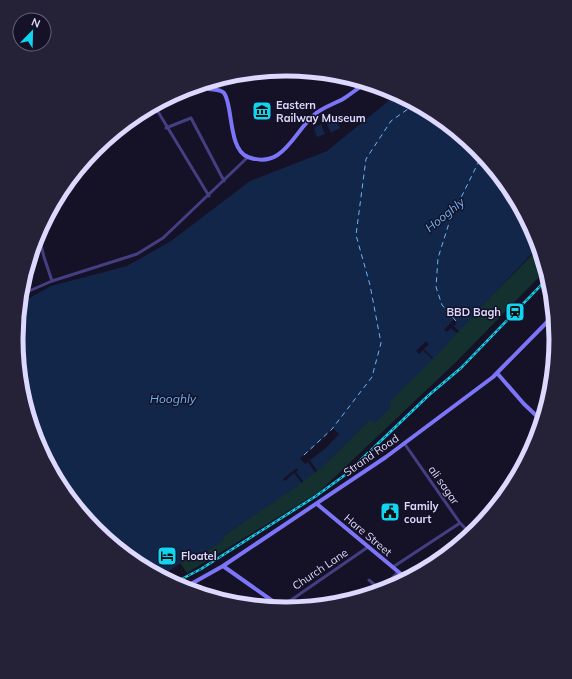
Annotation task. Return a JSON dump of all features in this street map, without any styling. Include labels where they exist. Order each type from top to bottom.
[{"type":"main road","points":[[208,88],[219,90],[225,96],[238,146],[248,157],[268,160],[282,153],[314,114],[345,98],[361,87]]},
{"type":"main road","name":"Strand Road","points":[[190,584],[223,566],[317,504],[404,443],[497,373],[548,321]]},
{"type":"main road","points":[[497,373],[524,404],[537,417]]},
{"type":"main road","name":"Hare Street","points":[[317,504],[402,575]]},
{"type":"main road","points":[[223,566],[274,602]]},
{"type":"street","points":[[157,111],[166,128],[209,196]]},
{"type":"street","points":[[166,128],[191,118],[224,181]]},
{"type":"street","points":[[27,292],[52,281],[137,254],[174,230],[183,219],[209,196],[248,157]]},
{"type":"street","points":[[41,245],[52,281]]},
{"type":"street","name":"ali sagar","points":[[404,443],[460,523],[467,530]]},
{"type":"street","points":[[393,567],[460,523]]},
{"type":"street","name":"Church Lane","points":[[290,602],[368,547]]},
{"type":"street","points":[[390,581],[398,572]]},
{"type":"street","points":[[369,580],[377,586]]},
{"type":"green space","points":[[534,253],[541,275],[457,361],[319,492],[187,573],[180,563],[188,558],[190,561],[223,540],[222,537],[315,472],[370,419]]},
{"type":"water","name":"Hooghly","points":[[391,99],[402,104],[418,112],[446,131],[484,166],[505,193],[514,208],[534,252],[430,362],[389,402],[392,406],[374,424],[370,420],[321,468],[296,487],[222,537],[224,540],[191,561],[188,558],[166,573],[154,567],[126,548],[88,513],[67,486],[50,456],[32,408],[25,374],[23,340],[26,300],[51,286],[127,266],[171,241],[250,181],[327,151]]},
{"type":"water","points":[[335,118],[340,128],[331,133],[326,122]]},
{"type":"water","points":[[321,124],[325,134],[317,137],[314,128]]},
{"type":"pier","points":[[454,319],[457,322],[454,326],[459,331],[457,333],[451,328],[447,332],[444,330]]},
{"type":"pier","points":[[426,341],[429,344],[424,349],[433,358],[432,359],[423,350],[419,354],[416,351]]},
{"type":"pier","points":[[333,428],[339,434],[326,448],[310,460],[317,471],[315,472],[308,462],[305,464],[300,458],[311,450]]},
{"type":"pier","points":[[297,468],[298,470],[296,472],[303,481],[302,483],[294,473],[285,481],[283,479]]},
{"type":"ferry route","points":[[304,455],[332,429],[372,377],[381,343],[370,285],[356,235],[366,159],[391,121],[410,108]]},
{"type":"ferry route","points":[[456,321],[442,305],[436,287],[438,258],[450,220],[479,161]]},
{"type":"railway","points":[[180,580],[201,569],[316,496],[345,475],[429,395],[461,368],[543,283]]},
{"type":"place","name":"Eastern Railway Museum","points":[[262,111]]},
{"type":"place","name":"BBD Bagh","points":[[515,312]]},
{"type":"place","name":"Family court","points":[[390,512]]},
{"type":"place","name":"Floatel","points":[[167,556]]}]
